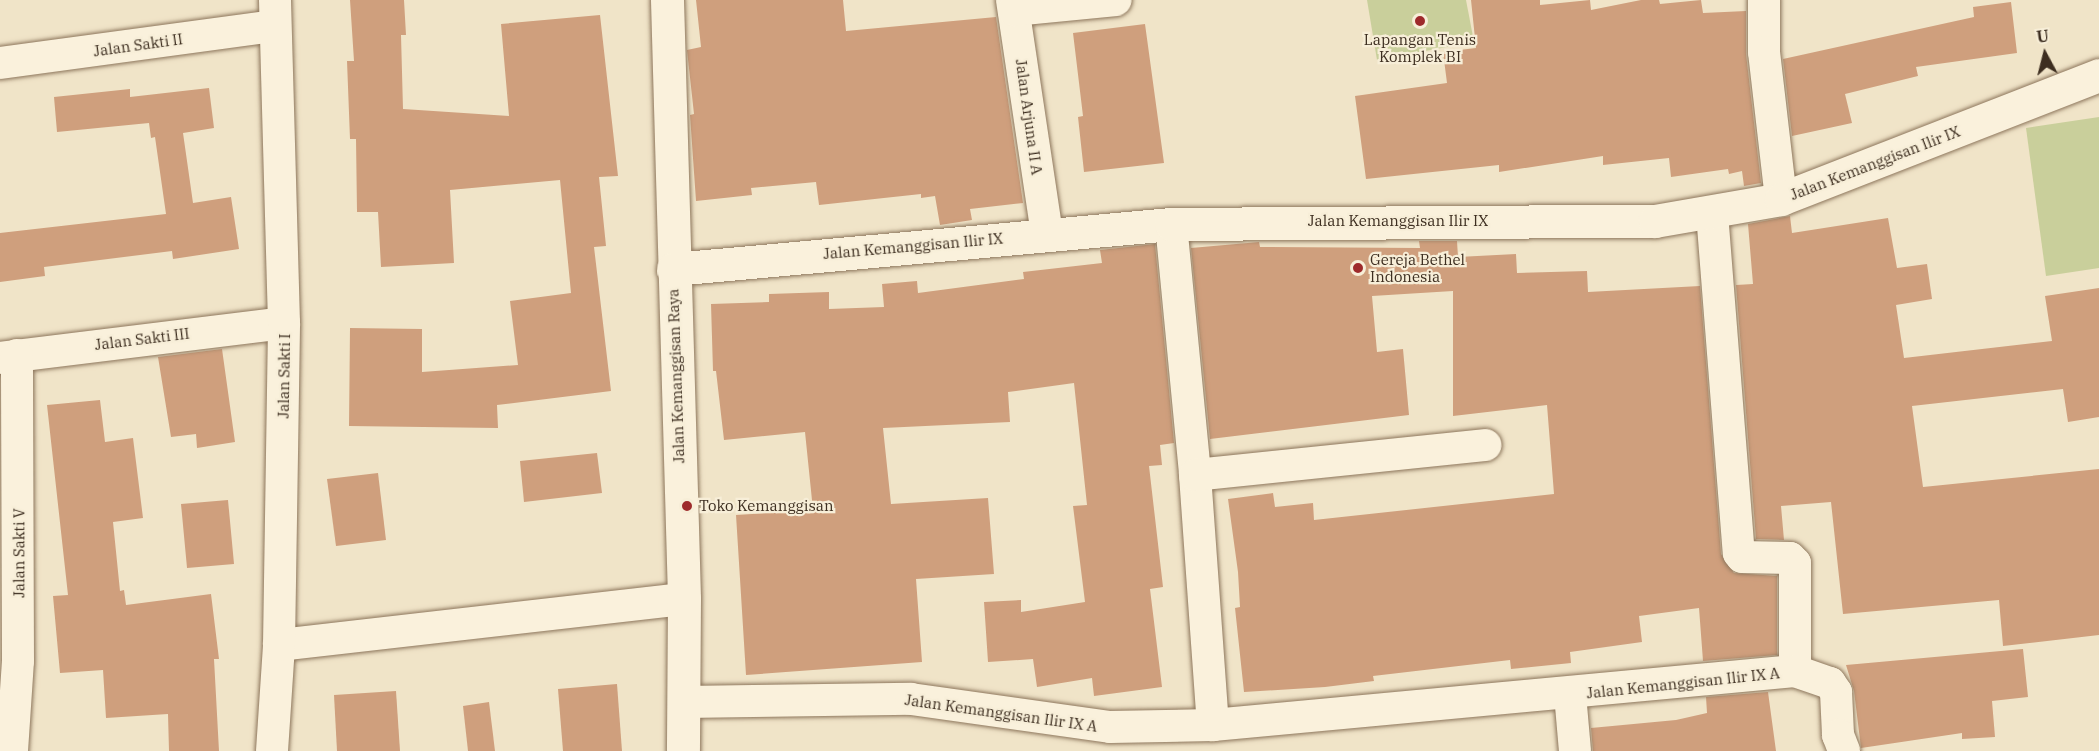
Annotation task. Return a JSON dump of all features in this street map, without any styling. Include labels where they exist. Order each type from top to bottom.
[{"type":"street","name":"Jalan Kemanggisan Raya","points":[[667,0],[684,599],[683,751]]},
{"type":"street","points":[[1013,5],[1116,0]]},
{"type":"street","points":[[1764,0],[1764,52],[1781,199]]},
{"type":"street","name":"Jalan Arjuna II A","points":[[1013,5],[1047,234]]},
{"type":"street","name":"Jalan Sakti II","points":[[0,63],[275,13]]},
{"type":"street","name":"Jalan Sakti I","points":[[272,751],[279,645],[284,322],[275,13]]},
{"type":"street","name":"Jalan Kemanggisan Ilir IX","points":[[673,269],[1171,224],[1656,221],[1712,213],[1781,199],[2099,75]]},
{"type":"street","points":[[1712,213],[1723,389],[1739,553],[1742,557],[1790,558],[1795,563],[1795,672],[1830,683],[1836,692],[1838,735],[1844,751]]},
{"type":"street","points":[[1171,224],[1195,475],[1213,725]]},
{"type":"street","name":"Jalan Sakti III","points":[[9,356],[284,322]]},
{"type":"street","name":"Jalan Sakti V","points":[[9,356],[18,661],[12,751]]},
{"type":"street","points":[[1195,475],[1485,445]]},
{"type":"street","points":[[279,645],[684,599]]},
{"type":"street","name":"Jalan Kemanggisan Ilir IX A","points":[[684,702],[911,699],[1110,727],[1213,725],[1795,672]]},
{"type":"street","name":"Jalan Kemanggisan Ilir IX A","points":[[1570,694],[1575,751]]},
{"type":"green space","name":"Lapangan Tenis Komplek BI","points":[[1367,0],[1466,0],[1474,42],[1377,60]]},
{"type":"green space","points":[[2099,117],[2099,268],[2046,276],[2026,128]]},
{"type":"building","points":[[350,0],[404,0],[406,35],[401,35],[403,109],[509,116],[501,24],[600,15],[618,176],[599,177],[606,246],[594,247],[611,391],[497,405],[498,428],[349,426],[350,328],[422,329],[422,372],[518,365],[510,301],[571,293],[560,180],[450,190],[454,263],[381,267],[378,212],[357,212],[356,139],[350,139],[347,61],[354,61]]},
{"type":"building","points":[[696,0],[843,0],[846,31],[996,17],[1023,203],[970,209],[972,220],[940,225],[935,196],[921,198],[921,194],[819,205],[816,182],[751,188],[752,195],[696,201],[690,115],[694,114],[687,50],[701,47]]},
{"type":"building","points":[[1471,0],[1540,0],[1540,5],[1590,0],[1591,10],[1641,0],[1659,0],[1660,4],[1701,0],[1703,13],[1746,11],[1746,54],[1761,183],[1744,186],[1742,171],[1729,174],[1728,169],[1671,177],[1669,158],[1603,165],[1603,156],[1499,172],[1499,165],[1366,179],[1355,96],[1447,83],[1443,52],[1476,48]]},
{"type":"building","points":[[2011,2],[2017,53],[1916,67],[1918,76],[1845,94],[1852,123],[1792,136],[1783,59],[1974,17],[1973,7]]},
{"type":"building","points":[[1145,24],[1164,163],[1084,172],[1078,117],[1083,116],[1073,33]]},
{"type":"building","points":[[209,88],[214,128],[183,133],[193,203],[231,197],[239,249],[173,259],[172,251],[44,267],[45,276],[0,282],[0,233],[166,214],[155,137],[151,138],[149,123],[57,132],[54,97],[130,89],[130,97]]},
{"type":"building","points":[[1790,216],[1792,233],[1888,218],[1897,268],[1927,264],[1932,299],[1896,305],[1904,358],[2052,341],[2045,296],[2099,288],[2099,417],[2068,422],[2063,389],[1912,406],[1923,487],[2099,469],[2099,635],[2003,646],[1999,600],[1843,614],[1831,502],[1781,506],[1784,540],[1756,539],[1736,285],[1753,284],[1748,224]]},
{"type":"building","points":[[1419,241],[1457,241],[1458,257],[1516,254],[1517,273],[1587,271],[1588,292],[1700,286],[1721,554],[1734,573],[1777,576],[1777,655],[1703,661],[1699,608],[1639,616],[1642,642],[1570,652],[1571,663],[1511,669],[1510,660],[1373,676],[1374,681],[1325,687],[1244,692],[1235,608],[1240,607],[1238,572],[1228,499],[1273,493],[1275,507],[1313,503],[1314,520],[1554,494],[1547,405],[1453,416],[1453,291],[1372,296],[1377,352],[1403,349],[1409,415],[1210,439],[1191,248],[1259,242],[1260,247],[1420,248]]},
{"type":"building","points":[[1155,244],[1174,443],[1160,445],[1162,465],[1149,466],[1163,587],[1150,589],[1162,687],[1094,696],[1092,678],[1037,687],[1033,659],[988,662],[984,602],[1021,600],[1021,612],[1085,602],[1073,506],[1087,505],[1074,383],[1008,392],[1010,422],[883,428],[891,504],[988,498],[994,574],[916,579],[922,662],[746,675],[736,515],[813,510],[805,432],[724,440],[716,371],[713,371],[711,304],[769,302],[769,294],[829,292],[829,309],[884,307],[882,284],[917,281],[918,293],[1024,279],[1023,272],[1102,263],[1100,250]]},
{"type":"building","points":[[222,349],[235,442],[197,448],[196,434],[171,437],[158,357]]},
{"type":"building","points":[[100,400],[105,442],[133,438],[143,518],[113,522],[120,591],[124,590],[126,605],[211,594],[219,659],[214,659],[219,751],[169,751],[168,714],[106,718],[103,670],[60,673],[53,596],[68,595],[47,405]]},
{"type":"building","points":[[597,453],[602,493],[524,502],[520,461]]},
{"type":"building","points":[[378,473],[386,540],[336,546],[327,479]]},
{"type":"building","points":[[228,500],[234,564],[187,568],[181,504]]},
{"type":"building","points":[[2023,649],[2028,697],[1992,701],[1995,737],[1962,739],[1962,733],[1861,748],[1854,691],[1846,665]]},
{"type":"building","points":[[617,684],[622,751],[563,751],[558,689]]},
{"type":"building","points":[[396,691],[400,751],[337,751],[334,695]]},
{"type":"building","points":[[1768,692],[1776,751],[1593,751],[1591,728],[1676,720],[1707,713],[1706,697]]},
{"type":"building","points":[[489,702],[495,751],[468,751],[463,706]]},
{"type":"place","name":"Lapangan Tenis Komplek BI","points":[[1420,21]]},
{"type":"place","name":"Gereja Bethel Indonesia","points":[[1358,268]]},
{"type":"place","name":"Toko Kemanggisan","points":[[687,506]]}]
